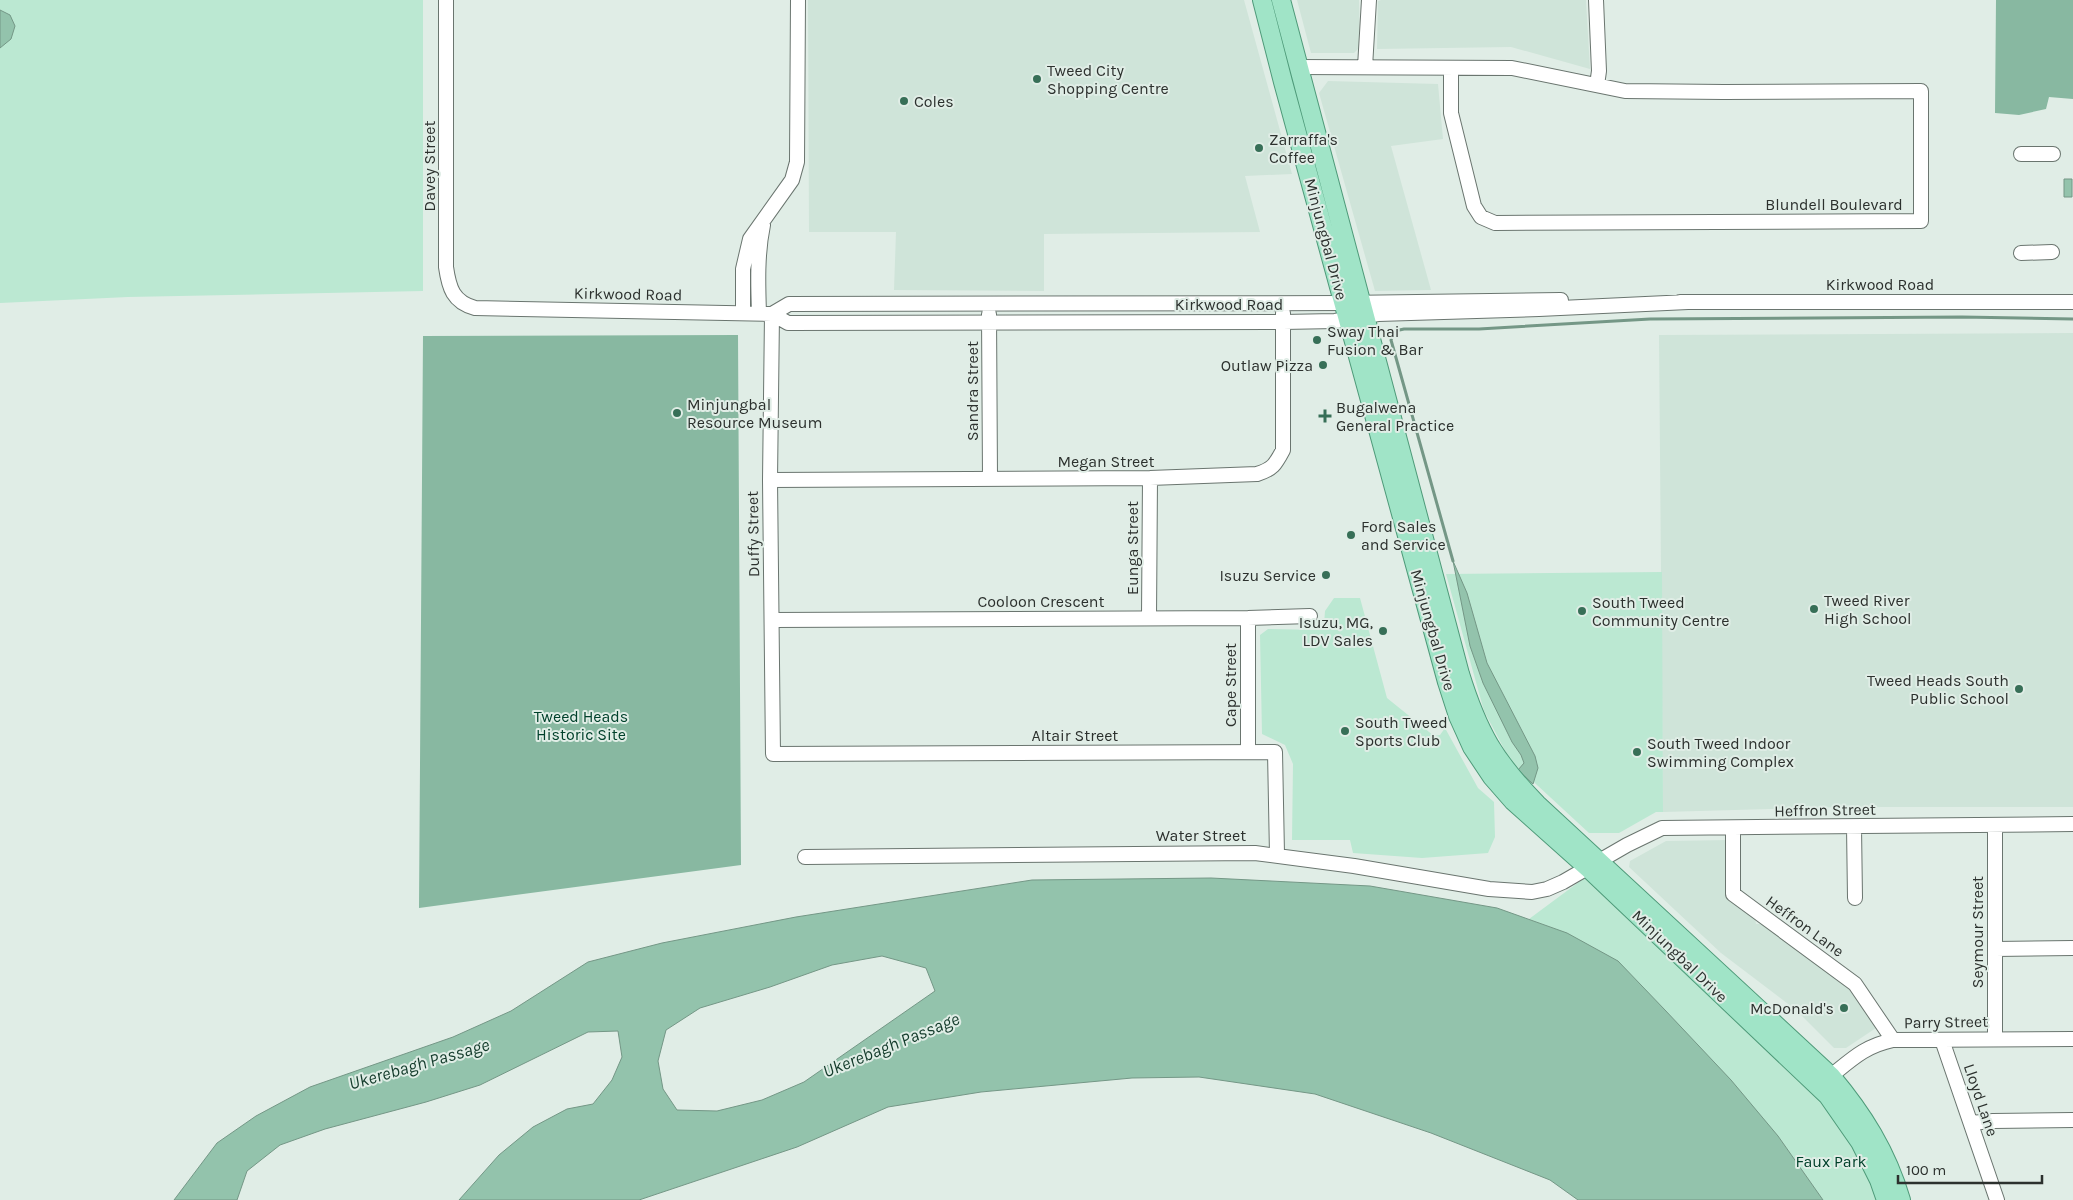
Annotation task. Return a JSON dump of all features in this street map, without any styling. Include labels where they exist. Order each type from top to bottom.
[{"type":"main road","name":"Minjungbal Drive","points":[[1262,0],[1279,65],[1354,310]]},
{"type":"main road","name":"Minjungbal Drive","points":[[1280,0],[1298,67],[1354,310],[1443,665],[1464,730],[1472,747],[1492,777],[1513,801],[1594,865],[1831,1076],[1853,1102],[1870,1128],[1887,1160],[1901,1200]]},
{"type":"main road","points":[[1279,65],[1298,67]]},
{"type":"main road","name":"Minjungbal Drive","points":[[1594,865],[1828,1096],[1860,1142],[1886,1200]]},
{"type":"street","name":"Davey Street","points":[[446,0],[448,279],[456,299],[465,306],[484,310]]},
{"type":"street","points":[[743,313],[746,251],[753,234],[764,222],[792,180],[797,162],[798,0]]},
{"type":"street","points":[[1365,67],[1369,0]]},
{"type":"street","points":[[1596,0],[1599,71],[1596,85]]},
{"type":"street","name":"Blundell Boulevard","points":[[1298,67],[1512,68],[1625,91],[1921,91],[1920,221],[1495,223],[1481,217],[1474,206],[1451,113],[1451,68]]},
{"type":"street","points":[[2021,154],[2054,154]]},
{"type":"street","name":"Duffy Street","points":[[764,222],[759,253],[765,313],[770,480],[773,754]]},
{"type":"street","points":[[2022,253],[2052,252]]},
{"type":"street","name":"Kirkwood Road","points":[[484,310],[765,313],[789,304],[989,303],[1283,303],[1354,310],[1527,300],[2073,302]]},
{"type":"street","name":"Sandra Street","points":[[989,303],[990,478]]},
{"type":"street","name":"Megan Street","points":[[770,480],[1150,478],[1257,474],[1270,470],[1283,450],[1283,303]]},
{"type":"street","name":"Kirkwood Road","points":[[765,313],[788,323],[1283,322],[1335,321],[1354,310]]},
{"type":"street","name":"Eunga Street","points":[[1149,618],[1150,478]]},
{"type":"street","name":"Cooloon Crescent","points":[[772,620],[1248,618],[1310,616]]},
{"type":"street","name":"Cape Street","points":[[1248,618],[1248,751]]},
{"type":"street","name":"Altair Street","points":[[773,754],[1275,752],[1277,854]]},
{"type":"street","name":"Heffron Street","points":[[1594,865],[1656,830],[1670,828],[2073,824]]},
{"type":"street","name":"Seymour Street","points":[[1994,825],[1994,1039]]},
{"type":"street","points":[[1854,827],[1855,898]]},
{"type":"street","name":"Heffron Lane","points":[[1733,828],[1733,894],[1855,984],[1893,1040]]},
{"type":"street","name":"Water Street","points":[[805,857],[1213,852],[1277,854],[1516,892],[1532,892],[1547,889],[1594,865]]},
{"type":"street","points":[[1995,949],[2073,948]]},
{"type":"street","name":"Parry Street","points":[[1831,1076],[1860,1052],[1876,1044],[1893,1040],[2073,1039]]},
{"type":"street","name":"Lloyd Lane","points":[[1942,1040],[1997,1200]]},
{"type":"street","points":[[1971,1123],[2073,1120]]},
{"type":"shaded area","name":"Tweed City Shopping Centre","points":[[808,0],[1244,0],[1292,174],[1245,176],[1260,232],[1044,234],[1044,291],[894,290],[896,232],[809,232]]},
{"type":"shaded area","points":[[1297,0],[1359,0],[1360,47],[1354,53],[1311,53]]},
{"type":"shaded area","points":[[1586,0],[1590,69],[1511,47],[1377,49],[1378,1]]},
{"type":"shaded area","points":[[1328,81],[1438,84],[1443,139],[1391,146],[1431,290],[1375,291],[1319,93]]},
{"type":"shaded area","name":"Tweed River High School","points":[[2073,333],[2073,807],[1845,807],[1663,812],[1659,335]]},
{"type":"shaded area","points":[[1729,840],[1731,899],[1755,918],[1756,924],[1763,924],[1854,989],[1879,1026],[1846,1048],[1834,1048],[1796,1010],[1721,953],[1629,867],[1630,861],[1666,841]]},
{"type":"green space","points":[[0,0],[423,0],[423,291],[128,297],[0,303]]},
{"type":"green space","points":[[1996,0],[2073,0],[2073,99],[2049,97],[2046,109],[2019,115],[1995,113]]},
{"type":"green space","name":"Tweed Heads Historic Site","points":[[738,335],[741,865],[419,908],[423,336]]},
{"type":"green space","points":[[1662,572],[1663,812],[1656,812],[1619,833],[1589,833],[1510,760],[1484,711],[1446,574]]},
{"type":"green space","name":"South Tweed Sports Club","points":[[1334,598],[1360,598],[1387,698],[1434,736],[1440,735],[1445,728],[1478,788],[1494,802],[1495,837],[1488,853],[1422,858],[1353,853],[1350,840],[1292,840],[1293,764],[1285,745],[1262,734],[1260,635],[1268,629],[1318,630],[1324,624],[1325,611]]},
{"type":"green space","name":"Faux Park","points":[[1587,876],[1821,1098],[1859,1149],[1878,1200],[1823,1200],[1778,1136],[1529,919]]},
{"type":"water","points":[[0,10],[10,15],[15,26],[11,39],[0,48]]},
{"type":"water","points":[[2064,179],[2072,179],[2072,197],[2064,197]]},
{"type":"water","points":[[1453,561],[1467,593],[1487,663],[1535,756],[1538,768],[1533,784],[1518,770],[1524,763],[1521,755],[1512,742],[1483,683],[1470,646]]},
{"type":"water","name":"Ukerebagh Passage","points":[[1211,878],[1370,886],[1497,908],[1567,933],[1618,961],[1665,1010],[1731,1080],[1778,1136],[1823,1200],[1578,1200],[1550,1180],[1431,1133],[1315,1094],[1199,1077],[1132,1078],[981,1092],[888,1107],[797,1147],[639,1200],[459,1200],[499,1155],[533,1127],[567,1109],[593,1104],[612,1080],[622,1057],[618,1031],[588,1032],[480,1085],[426,1102],[325,1129],[280,1145],[247,1171],[237,1200],[174,1200],[217,1143],[256,1116],[310,1087],[453,1037],[511,1011],[588,962],[662,943],[796,917],[1032,880]],"holes":[[[882,956],[926,968],[935,991],[804,1082],[762,1100],[717,1111],[677,1110],[663,1089],[658,1061],[666,1030],[700,1008],[770,987],[832,965]]]},
{"type":"waterway","points":[[1453,561],[1391,340],[1395,331],[1404,329],[1479,329],[1650,319],[1962,317],[2073,319]]},
{"type":"place","name":"Tweed City Shopping Centre","points":[[1037,79]]},
{"type":"place","name":"Coles","points":[[904,101]]},
{"type":"place","name":"Zarraffa's Coffee","points":[[1259,148]]},
{"type":"place","name":"Sway Thai Fusion & Bar","points":[[1317,340]]},
{"type":"place","name":"Outlaw Pizza","points":[[1323,365]]},
{"type":"place","name":"Minjungbal Resource Museum","points":[[677,413]]},
{"type":"place","name":"Bugalwena General Practice","points":[[1325,416]]},
{"type":"place","name":"Ford Sales and Service","points":[[1351,535]]},
{"type":"place","name":"Isuzu Service","points":[[1326,575]]},
{"type":"place","name":"Tweed River High School","points":[[1814,609]]},
{"type":"place","name":"South Tweed Community Centre","points":[[1582,611]]},
{"type":"place","name":"Isuzu, MG, LDV Sales","points":[[1383,631]]},
{"type":"place","name":"Tweed Heads South Public School","points":[[2019,689]]},
{"type":"place","name":"South Tweed Sports Club","points":[[1345,731]]},
{"type":"place","name":"South Tweed Indoor Swimming Complex","points":[[1637,752]]},
{"type":"place","name":"McDonald's","points":[[1844,1008]]}]
